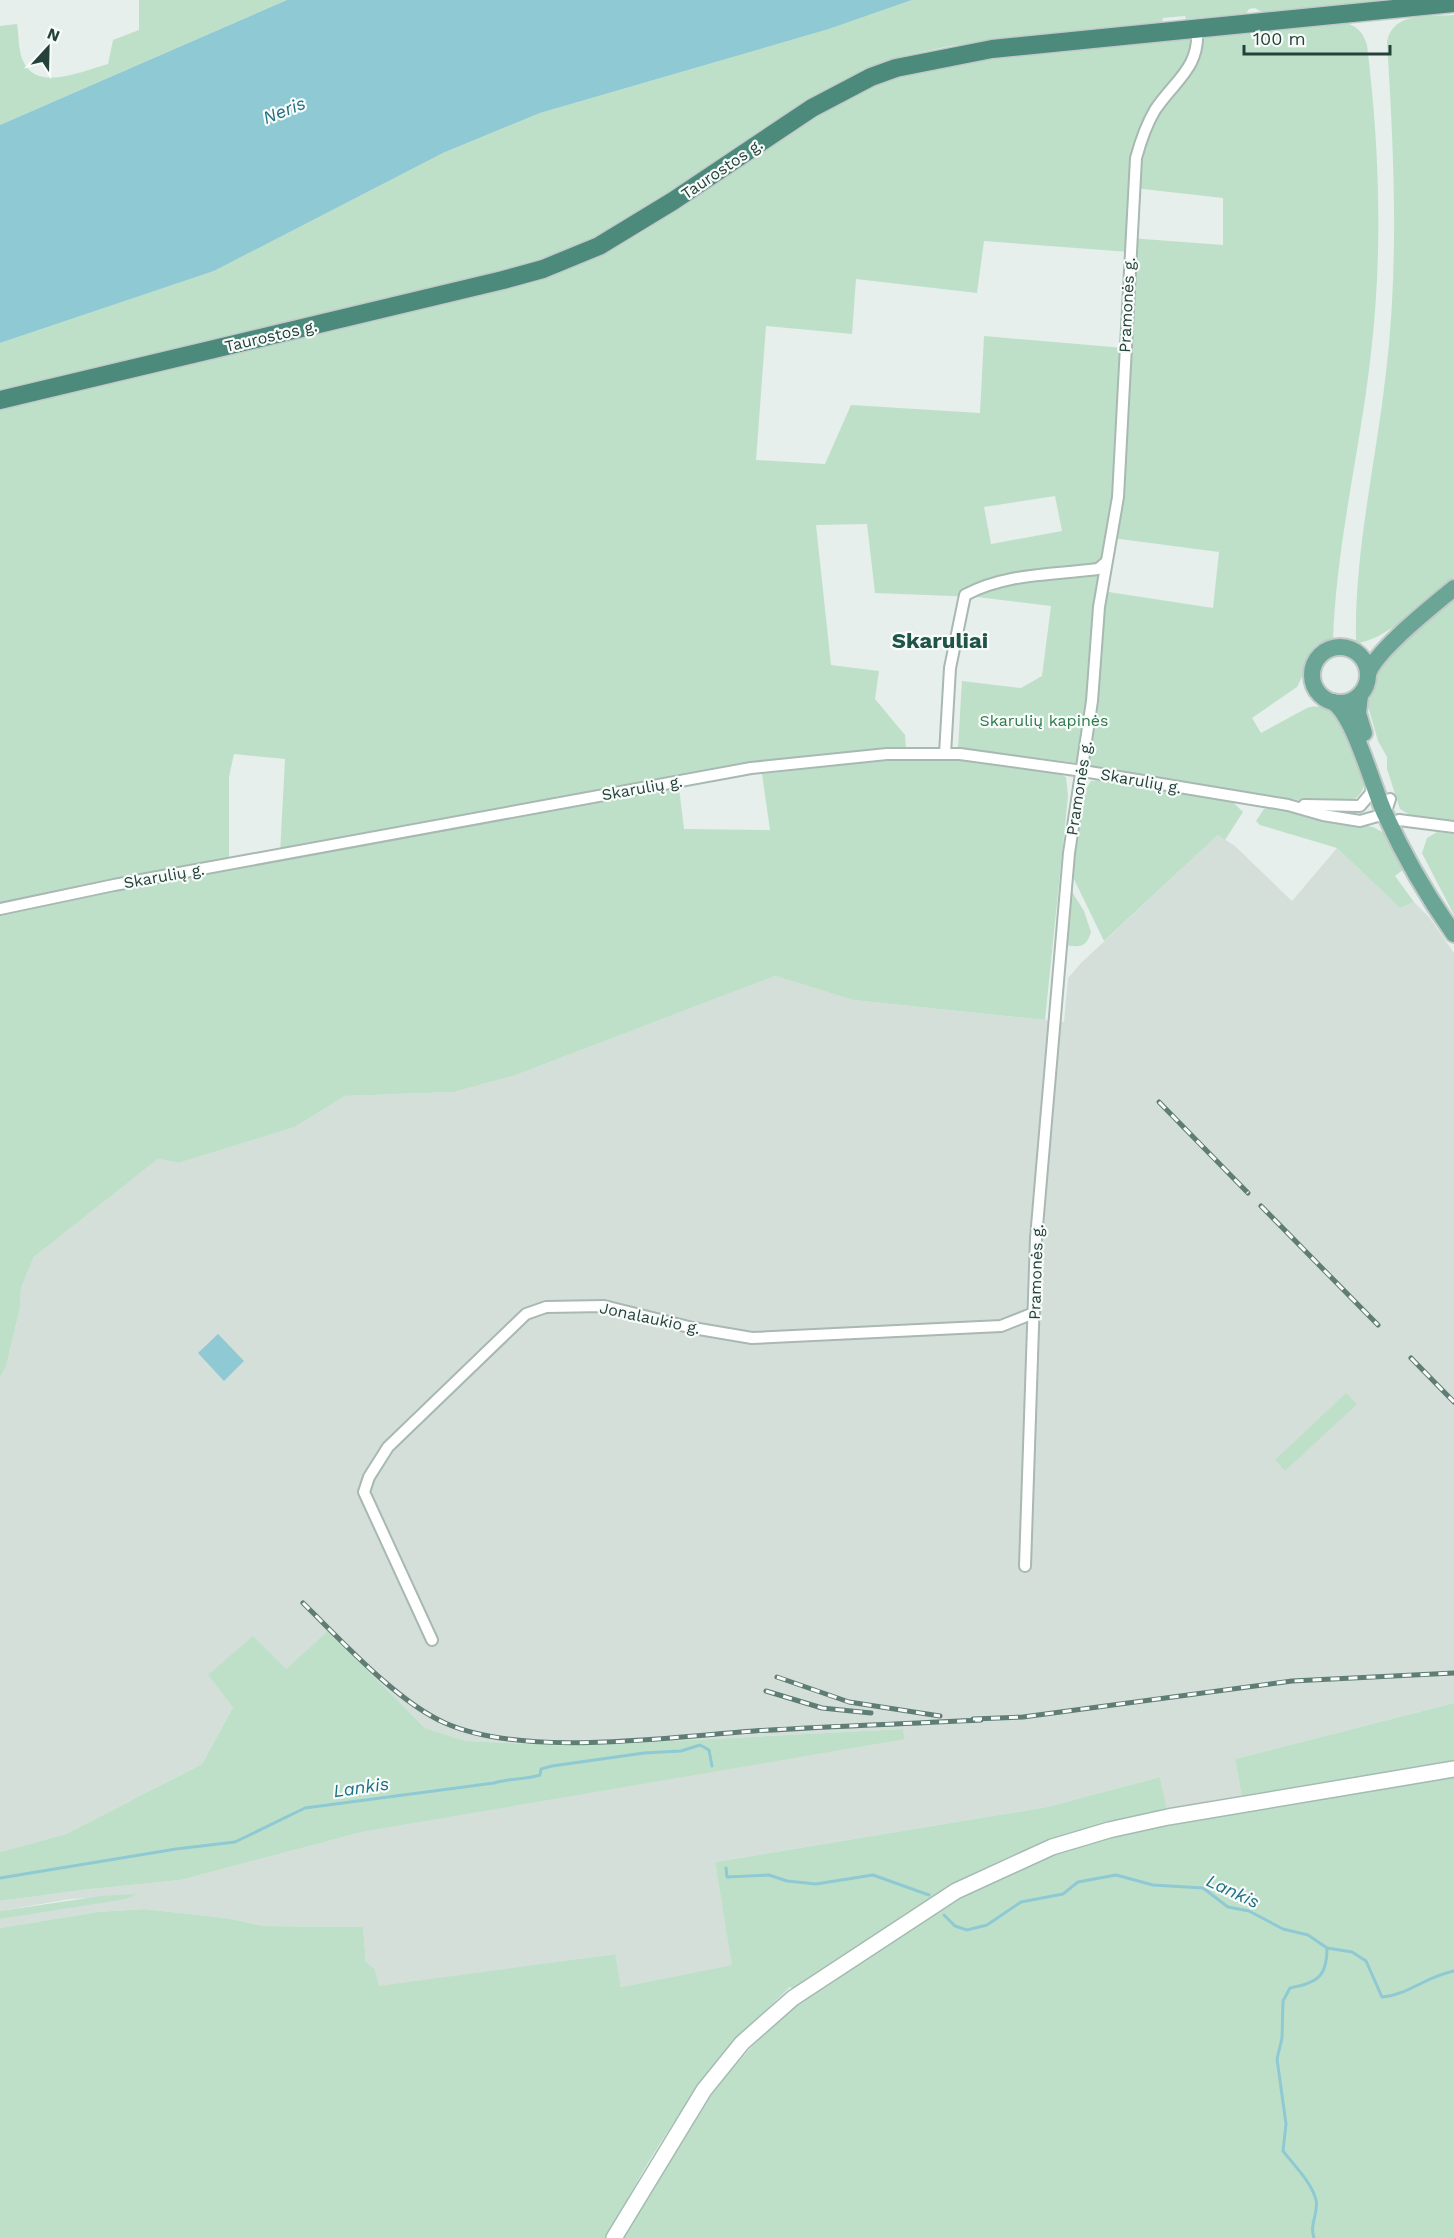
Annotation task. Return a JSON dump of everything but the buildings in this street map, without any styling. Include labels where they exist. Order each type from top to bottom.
[{"type":"highway","name":"Taurostos g.","points":[[0,400],[503,280],[559,264],[629,230],[812,108],[871,77],[896,68],[957,54],[992,49],[1454,3]]},
{"type":"main road","points":[[1454,588],[1415,620],[1377,658],[1360,695],[1358,713],[1421,885],[1454,934]]},
{"type":"main road","points":[[1415,620],[1369,648],[1328,649],[1321,653],[1312,667],[1315,689],[1347,716],[1372,784],[1392,811],[1454,927]]},
{"type":"main road","points":[[1351,649],[1363,659],[1368,674]]},
{"type":"main road","points":[[1333,702],[1347,702],[1360,695]]},
{"type":"main road","points":[[614,2238],[704,2090],[742,2043],[793,1998],[956,1892],[1052,1847],[1109,1830],[1168,1817],[1454,1768]]},
{"type":"street","name":"Pramonės g.","points":[[1025,1566],[1036,1238],[1071,843],[1083,771],[1105,563],[1111,546],[1118,497],[1137,158],[1144,131],[1156,109],[1190,67],[1198,49],[1197,29]]},
{"type":"street","points":[[945,754],[950,668],[965,595],[987,583],[1014,577],[1098,569],[1105,563]]},
{"type":"street","name":"Skarulių g.","points":[[0,909],[114,885],[751,768],[887,754],[945,754],[1083,771],[1288,805],[1323,815],[1360,821],[1392,811],[1454,827]]},
{"type":"street","name":"Skarulių g.","points":[[1288,805],[1360,806],[1367,801],[1372,784]]},
{"type":"street","name":"Jonalaukio g.","points":[[432,1640],[364,1492],[369,1477],[388,1447],[526,1314],[546,1307],[604,1306],[693,1328],[752,1338],[1001,1326],[1034,1313]]},
{"type":"shaded area","points":[[1218,835],[1235,846],[1292,901],[1337,848],[1400,908],[1414,902],[1429,917],[1454,953],[1454,1703],[1235,1759],[1242,1798],[1166,1811],[1160,1777],[1047,1807],[715,1862],[733,1965],[621,1987],[614,1954],[379,1987],[375,1969],[366,1962],[363,1927],[264,1926],[226,1918],[144,1909],[97,1912],[0,1928],[0,1919],[136,1895],[70,1899],[0,1911],[0,1901],[181,1880],[362,1832],[905,1738],[903,1729],[574,1746],[466,1741],[425,1728],[328,1632],[286,1669],[233,1707],[202,1764],[66,1834],[0,1852],[0,1377],[6,1367],[20,1308],[21,1288],[34,1257],[158,1159],[179,1163],[295,1127],[345,1096],[454,1092],[516,1075],[775,976],[853,1000],[1064,1022],[1068,978],[1081,963]]},
{"type":"green space","points":[[139,0],[287,0],[0,125],[0,26],[17,24],[21,57],[30,71],[39,76],[62,77],[108,64],[113,40],[139,30]]},
{"type":"green space","points":[[912,0],[1386,0],[1263,13],[1255,8],[1249,9],[1246,14],[1186,19],[1185,16],[1163,18],[1162,22],[950,46],[908,55],[866,69],[798,106],[651,206],[598,237],[525,266],[0,390],[0,343],[214,271],[443,153],[540,113],[829,29]]},
{"type":"green space","points":[[1454,15],[1454,577],[1394,627],[1381,635],[1356,643],[1358,575],[1382,406],[1393,290],[1394,207],[1387,42],[1396,25],[1404,20],[1423,16]]},
{"type":"green space","name":"Skarulių kapinės","points":[[1347,23],[1358,29],[1364,37],[1367,45],[1375,124],[1378,204],[1377,283],[1370,362],[1338,571],[1333,641],[1315,651],[1297,687],[1252,718],[1261,733],[1307,708],[1317,706],[1332,713],[1343,727],[1363,775],[1363,787],[1356,798],[1340,802],[1312,801],[1232,792],[1097,769],[1078,763],[958,748],[962,681],[1021,688],[1042,676],[1051,606],[977,597],[875,593],[867,524],[816,525],[831,665],[879,671],[875,699],[905,735],[906,749],[852,754],[280,854],[285,759],[234,754],[229,777],[229,860],[123,878],[0,903],[0,409],[539,280],[579,265],[636,236],[846,98],[888,79],[929,67],[989,57]],"holes":[[[1134,188],[1223,198],[1223,245],[1130,238]],[[984,241],[1129,252],[1124,348],[984,336],[980,413],[851,405],[825,464],[756,460],[766,326],[852,334],[856,279],[977,293]],[[1055,496],[1062,531],[991,544],[984,507]],[[1112,538],[1219,552],[1213,608],[1102,591]]]},
{"type":"green space","points":[[1454,599],[1454,821],[1412,816],[1400,809],[1387,769],[1387,757],[1378,741],[1366,699],[1375,673],[1385,658]]},
{"type":"green space","points":[[944,758],[1060,774],[1066,777],[1068,796],[1045,1020],[853,1000],[775,976],[516,1075],[454,1092],[345,1096],[295,1127],[179,1163],[158,1159],[34,1257],[21,1288],[20,1308],[6,1367],[0,1377],[0,915],[161,882],[679,788],[684,829],[770,830],[762,774],[869,762]]},
{"type":"green space","points":[[1108,780],[1233,802],[1243,812],[1225,840],[1218,835],[1104,941],[1071,873],[1083,794],[1091,781]]},
{"type":"green space","points":[[1270,808],[1373,827],[1386,834],[1404,869],[1395,876],[1414,902],[1400,908],[1337,848],[1260,825],[1256,821],[1264,809]]},
{"type":"green space","points":[[1437,832],[1454,834],[1454,915],[1422,853],[1427,838]]},
{"type":"green space","points":[[1071,890],[1084,911],[1091,932],[1088,940],[1079,946],[1066,945],[1065,941]]},
{"type":"green space","points":[[1346,1393],[1357,1404],[1285,1471],[1275,1460]]},
{"type":"green space","points":[[328,1631],[425,1728],[466,1741],[574,1746],[903,1729],[905,1739],[362,1832],[181,1880],[0,1901],[0,1852],[66,1834],[202,1764],[233,1707],[208,1675],[253,1636],[286,1669]]},
{"type":"green space","points":[[1454,1703],[1454,2238],[620,2238],[681,2139],[725,2077],[777,2022],[808,1997],[790,1987],[737,2041],[690,2100],[654,2154],[606,2238],[0,2238],[0,1928],[97,1912],[144,1909],[226,1918],[264,1926],[363,1927],[366,1962],[375,1969],[379,1986],[615,1954],[621,1987],[732,1965],[715,1862],[1047,1807],[1160,1777],[1167,1811],[1242,1798],[1235,1759]]},
{"type":"green space","points":[[138,1894],[126,1899],[0,1919],[0,1911],[101,1896]]},
{"type":"water","name":"Neris","points":[[287,0],[912,0],[829,29],[540,113],[443,153],[214,271],[0,343],[0,125]]},
{"type":"water","points":[[218,1334],[244,1361],[224,1381],[198,1353]]},
{"type":"waterway","name":"Lankis","points":[[0,1878],[176,1849],[235,1842],[305,1808],[528,1778],[540,1775],[541,1769],[552,1766],[644,1753],[681,1751],[700,1745],[709,1750],[712,1766]]},
{"type":"waterway","name":"Lankis","points":[[726,1868],[727,1877],[769,1875],[787,1881],[816,1884],[873,1875],[929,1895]]},
{"type":"waterway","name":"Lankis","points":[[944,1915],[955,1926],[967,1930],[987,1925],[1021,1902],[1063,1894],[1078,1882],[1116,1875],[1153,1885],[1203,1888],[1228,1907],[1249,1911],[1283,1929],[1308,1935],[1327,1948],[1352,1952],[1366,1961],[1382,1997],[1400,1993],[1444,1973],[1454,1971]]},
{"type":"waterway","points":[[1314,2238],[1313,2228],[1317,2205],[1314,2194],[1302,2174],[1283,2151],[1286,2124],[1277,2059],[1282,2038],[1283,2001],[1290,1988],[1307,1984],[1319,1977],[1325,1966],[1327,1948]]},
{"type":"railway","points":[[1159,1102],[1248,1193]]},
{"type":"railway","points":[[1261,1206],[1378,1325]]},
{"type":"railway","points":[[1411,1358],[1454,1402]]},
{"type":"railway","points":[[303,1603],[370,1669],[408,1700],[445,1723],[477,1734],[514,1740],[596,1742],[782,1729],[981,1720]]},
{"type":"railway","points":[[973,1719],[1023,1717],[1292,1681],[1454,1673]]},
{"type":"railway","points":[[777,1677],[849,1702],[940,1716]]},
{"type":"railway","points":[[766,1691],[822,1708],[871,1713]]},
{"type":"district","name":"Skaruliai","points":[[940,640]]}]
